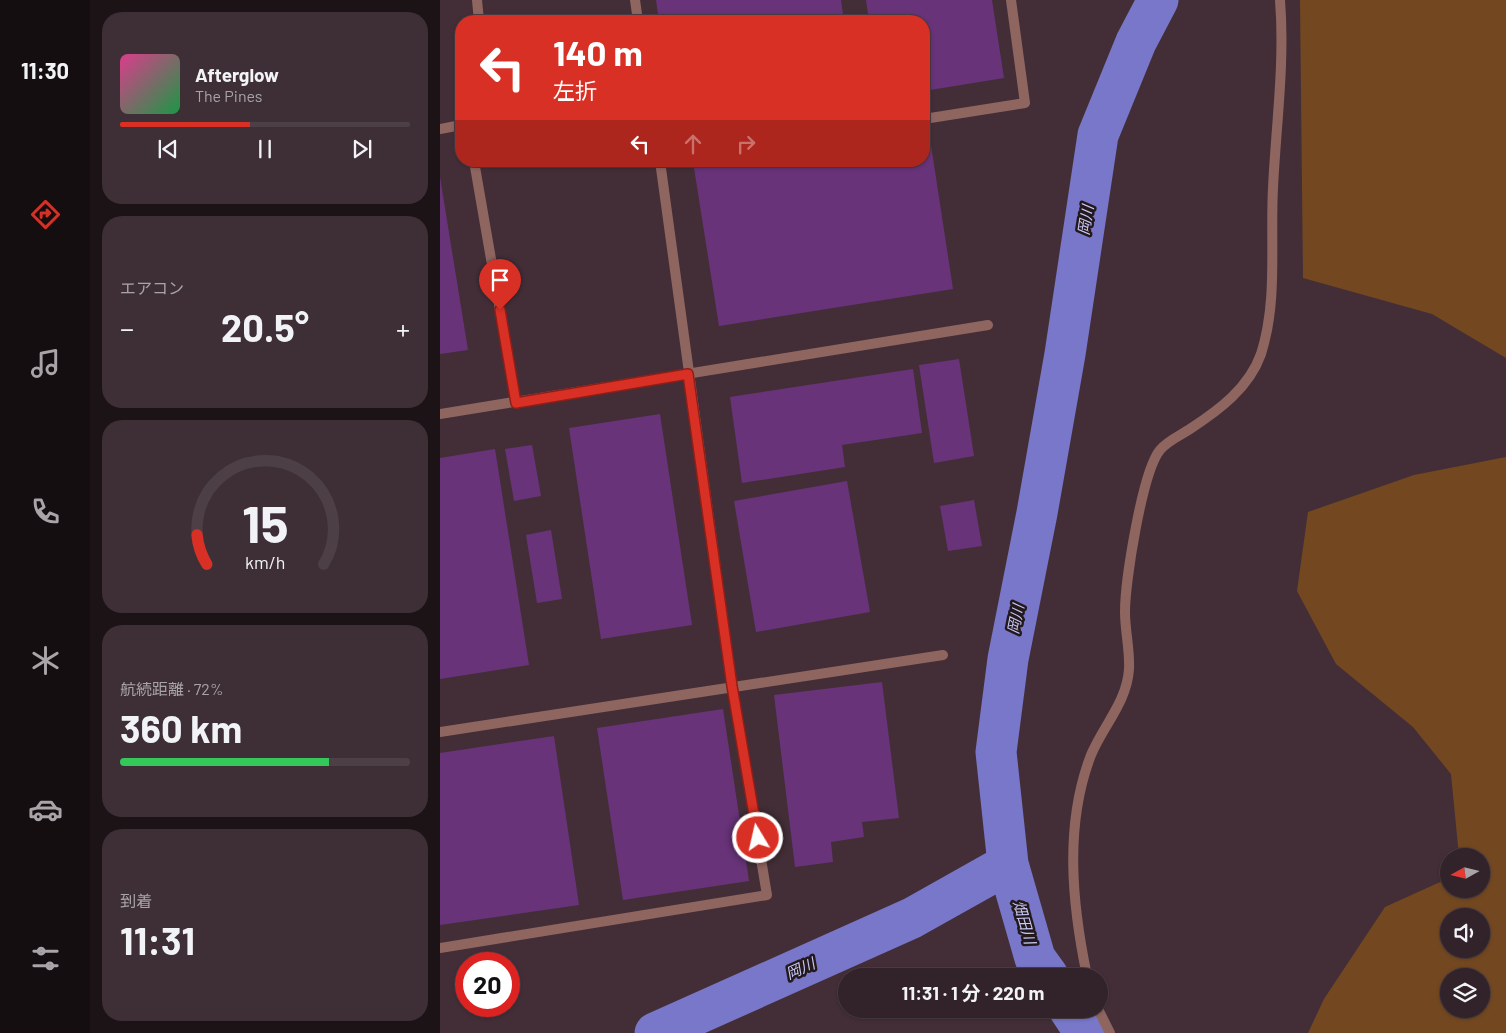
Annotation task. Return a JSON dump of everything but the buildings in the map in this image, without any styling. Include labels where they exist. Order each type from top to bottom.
[{"type":"street","points":[[477,0],[478,15]]},
{"type":"street","points":[[634,0],[637,15]]},
{"type":"street","points":[[930,117],[1025,103],[1011,0]]},
{"type":"street","points":[[1085,968],[1080,942],[1073,877],[1075,811],[1092,754],[1122,698],[1129,670],[1125,610],[1127,584],[1145,482],[1160,450],[1220,409],[1244,384],[1260,355],[1266,326],[1273,277],[1273,192],[1282,65],[1280,0]]},
{"type":"street","points":[[440,129],[455,126]]},
{"type":"street","points":[[475,167],[516,403]]},
{"type":"street","points":[[440,948],[767,895],[732,686],[661,167]]},
{"type":"street","points":[[440,414],[988,325]]},
{"type":"street","points":[[440,732],[943,655]]},
{"type":"street","points":[[1102,1018],[1110,1033]]},
{"type":"shaded area","points":[[1300,0],[1506,0],[1506,358],[1432,314],[1303,278]]},
{"type":"shaded area","points":[[1506,457],[1506,1033],[1308,1033],[1324,999],[1385,907],[1440,882],[1440,898],[1490,898],[1490,848],[1458,848],[1451,774],[1413,727],[1336,664],[1297,591],[1308,512],[1414,475]]},
{"type":"waterway","name":"岡川","points":[[1042,968],[1035,958],[1008,864],[996,752],[1008,659],[1037,513],[1065,354],[1098,135],[1136,42],[1158,0]]},
{"type":"waterway","name":"岡川","points":[[655,1033],[912,918],[1008,864]]},
{"type":"waterway","name":"畑田川","points":[[1075,1018],[1085,1033]]},
{"type":"route","points":[[500,310],[516,403],[688,374],[732,686],[758,838]]}]
